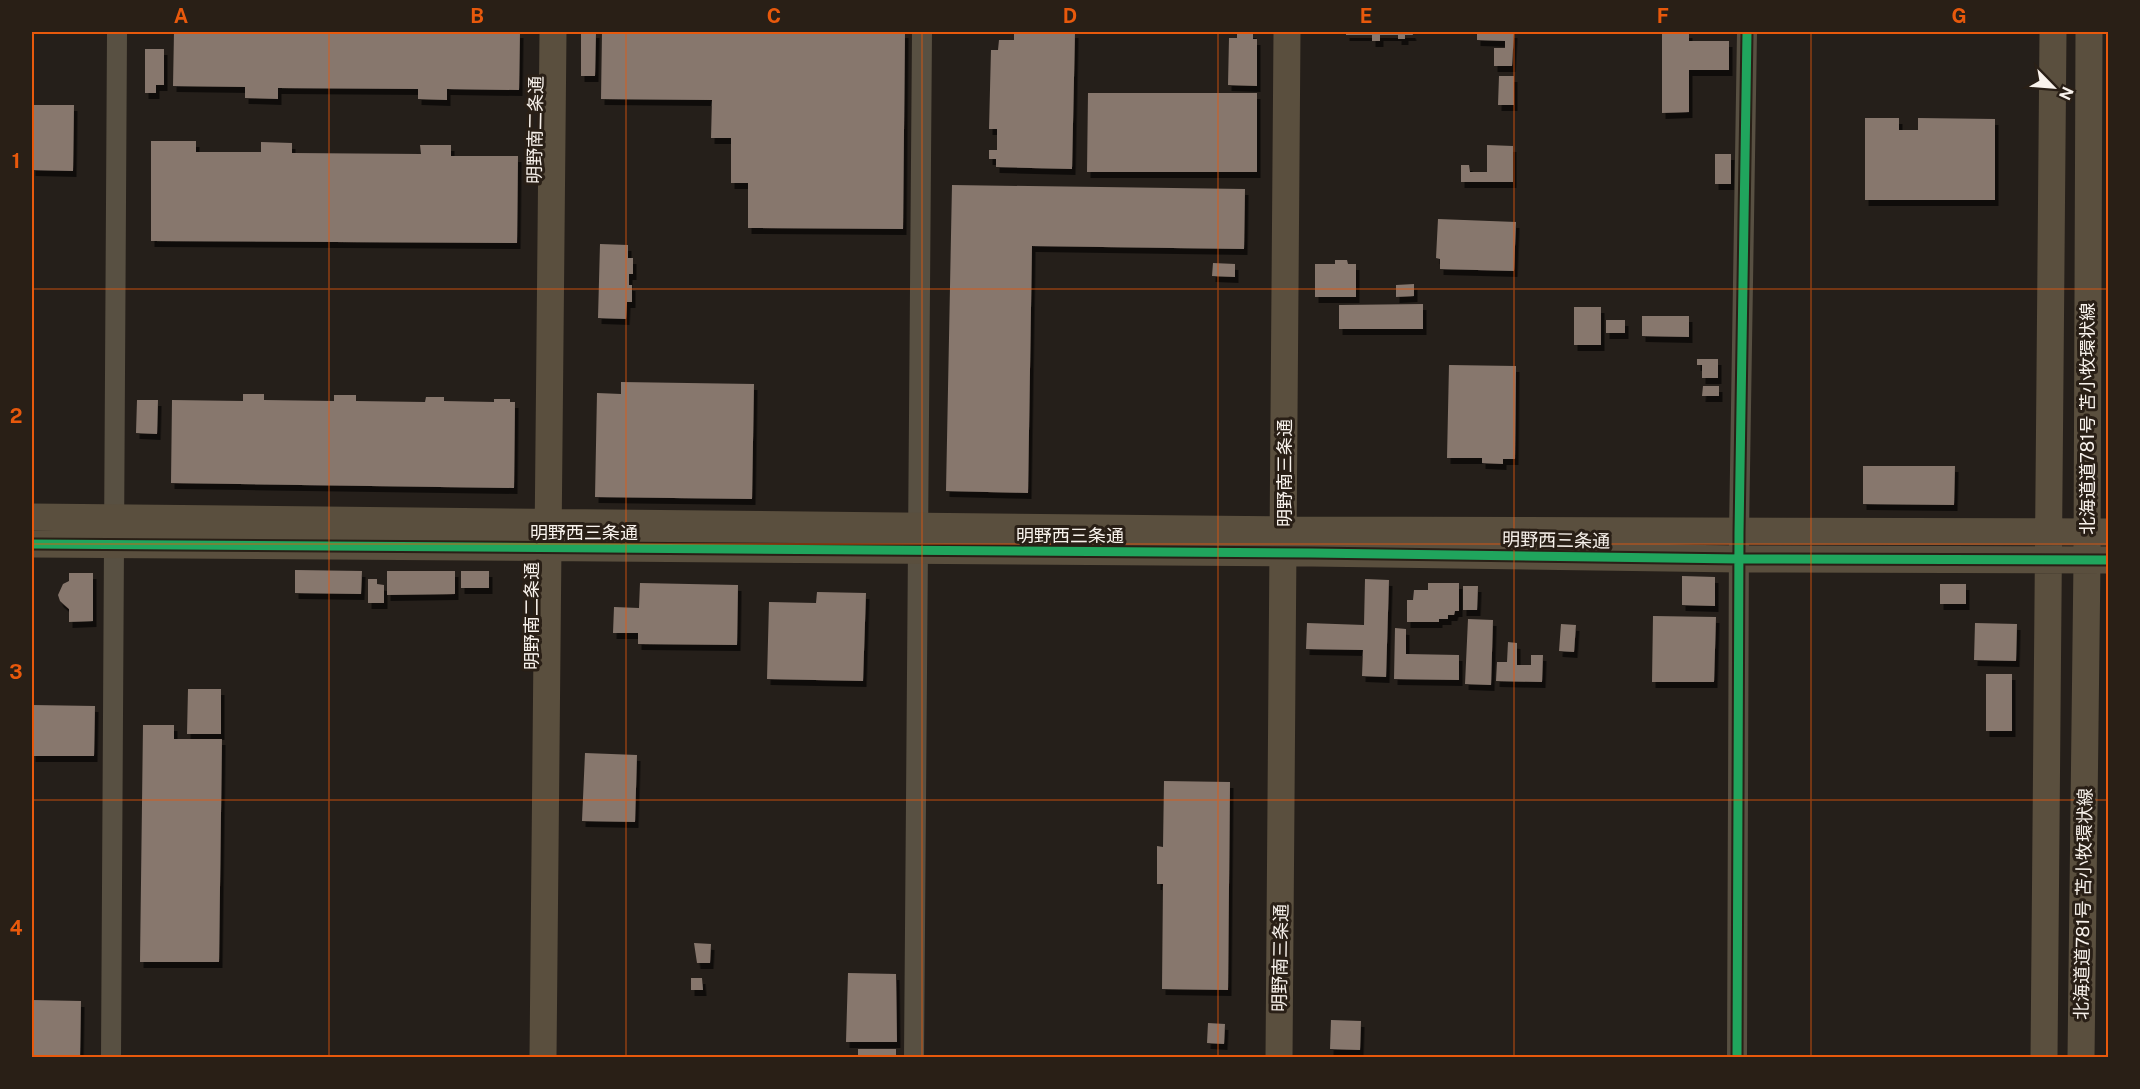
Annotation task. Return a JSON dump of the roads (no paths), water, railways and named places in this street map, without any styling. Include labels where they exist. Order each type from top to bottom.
[{"type":"street","points":[[111,1058],[116,517],[117,32]]},
{"type":"street","name":"明野南二条通","points":[[543,1058],[553,32]]},
{"type":"street","points":[[914,1058],[922,32]]},
{"type":"street","name":"明野南三条通","points":[[1279,1058],[1287,32]]},
{"type":"street","points":[[1737,1058],[1739,546],[1747,32]]},
{"type":"street","name":"北海道道781号 苫小牧環状線","points":[[2044,1058],[2053,32]]},
{"type":"street","name":"北海道道781号 苫小牧環状線","points":[[2081,1058],[2098,560],[2089,32]]},
{"type":"street","name":"明野西三条通","points":[[32,516],[548,522],[919,538],[1739,546],[2048,561],[2098,560]]},
{"type":"street","name":"明野西三条通","points":[[1739,546],[2048,532],[2098,532]]},
{"type":"street","name":"明野西三条通","points":[[32,544],[548,549],[919,538]]}]
